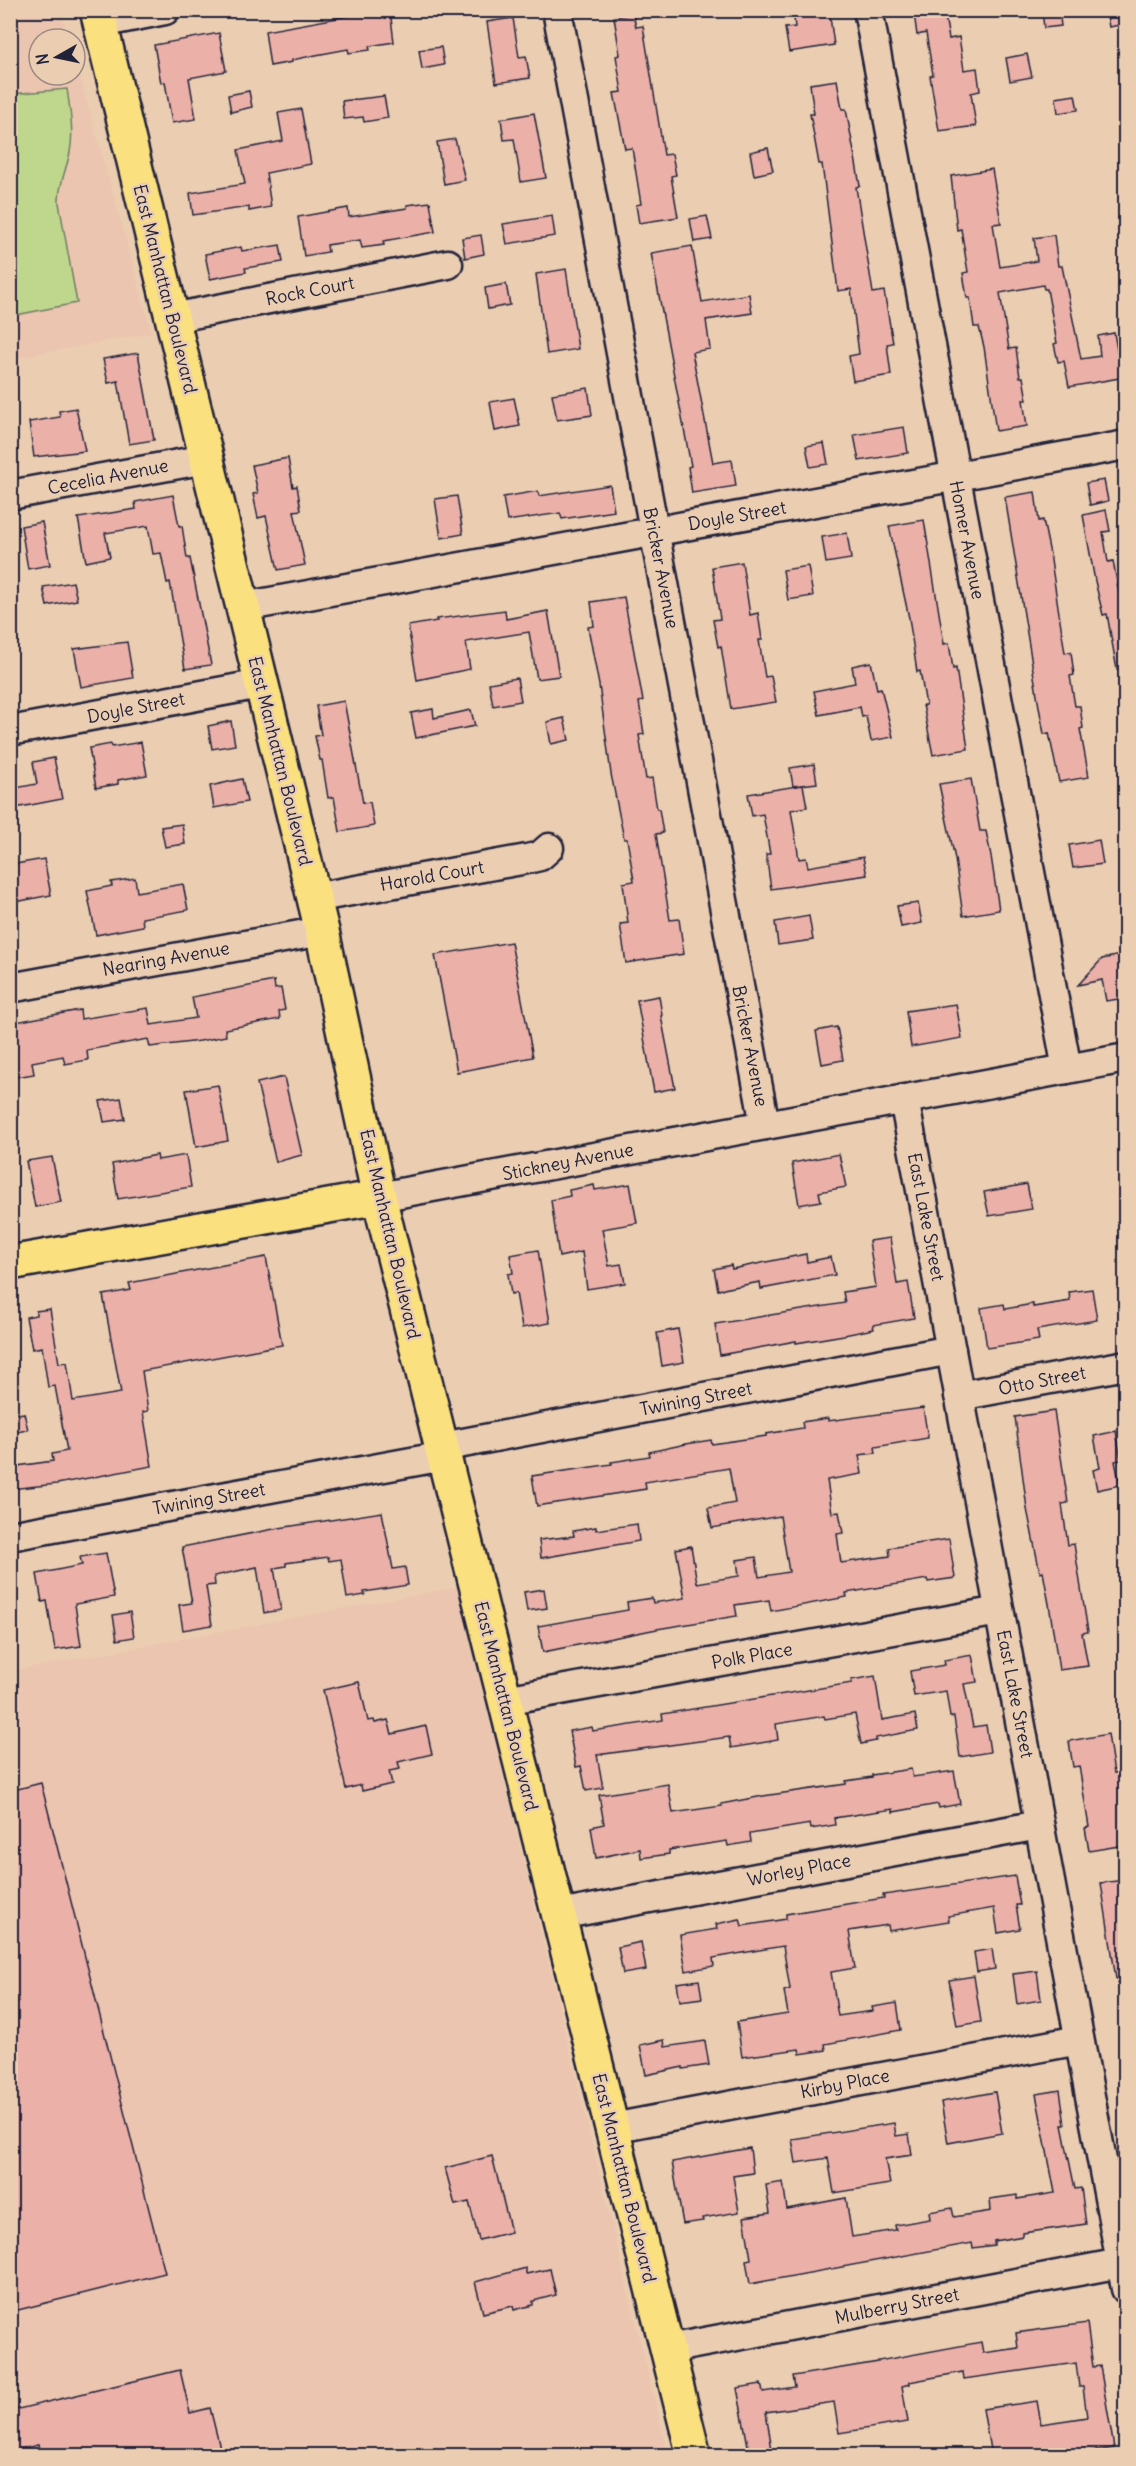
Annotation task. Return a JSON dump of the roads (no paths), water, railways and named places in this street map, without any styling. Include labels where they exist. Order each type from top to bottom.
[{"type":"main road","name":"East Manhattan Boulevard","points":[[98,16],[322,931],[379,1197],[694,2456]]},
{"type":"main road","name":"Stickney Avenue","points":[[10,1263],[379,1197]]},
{"type":"street","points":[[98,16],[165,10]]},
{"type":"street","name":"Bricker Avenue","points":[[557,10],[765,1125]]},
{"type":"street","name":"Homer Avenue","points":[[868,10],[1067,1069]]},
{"type":"street","name":"Rock Court","points":[[172,318],[448,264]]},
{"type":"street","name":"Doyle Street","points":[[243,607],[1125,445]]},
{"type":"street","name":"Cecelia Avenue","points":[[10,495],[206,459]]},
{"type":"street","name":"Doyle Street","points":[[10,731],[261,684]]},
{"type":"street","name":"Harold Court","points":[[313,898],[527,860],[540,856],[549,848]]},
{"type":"street","name":"Nearing Avenue","points":[[10,988],[322,931]]},
{"type":"street","name":"Stickney Avenue","points":[[379,1197],[1125,1058]]},
{"type":"street","name":"East Lake Street","points":[[904,1100],[1124,2272]]},
{"type":"street","name":"Twining Street","points":[[10,1536],[951,1350]]},
{"type":"street","name":"Otto Street","points":[[959,1396],[1125,1365]]},
{"type":"street","name":"Polk Place","points":[[505,1700],[999,1611]]},
{"type":"street","name":"Worley Place","points":[[559,1915],[1039,1825]]},
{"type":"street","name":"Kirby Place","points":[[612,2128],[1079,2040]]},
{"type":"street","name":"Mulberry Street","points":[[668,2349],[1124,2272]]}]
